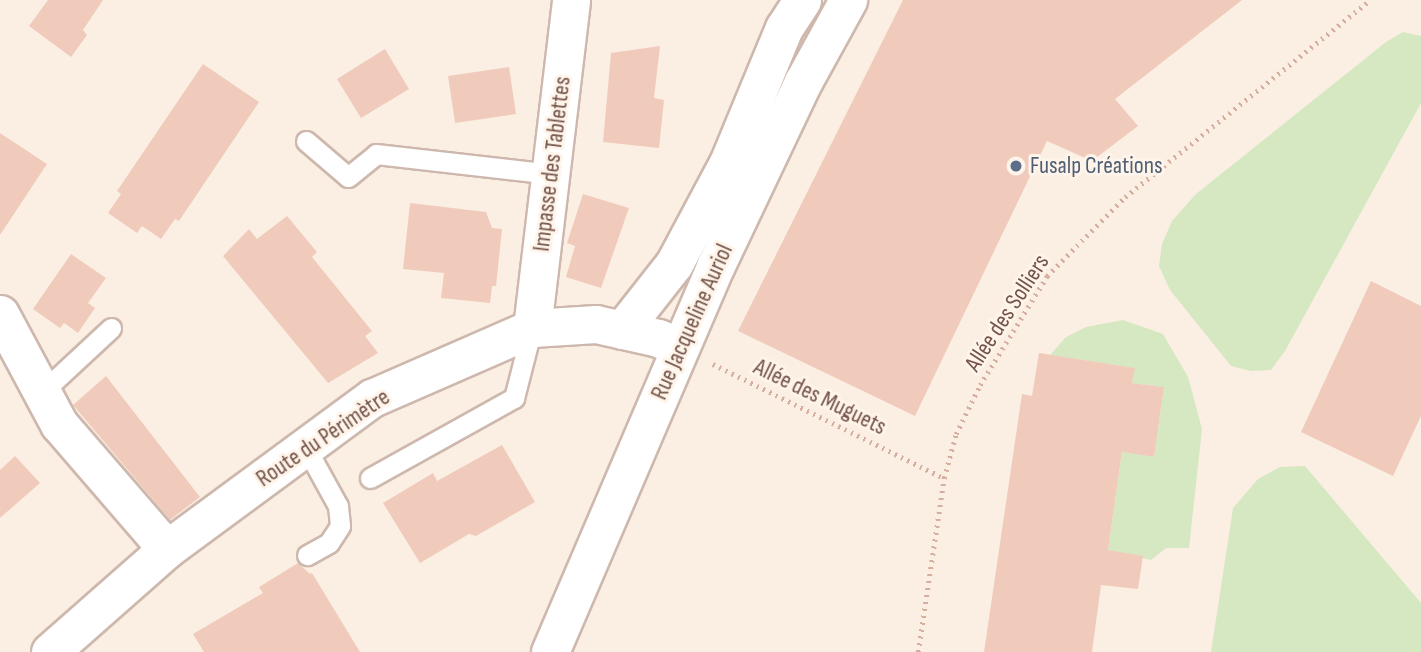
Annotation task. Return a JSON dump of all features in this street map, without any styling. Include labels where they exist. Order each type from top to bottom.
[{"type":"street","name":"Impasse des Tablettes","points":[[531,328],[552,174],[571,0]]},
{"type":"street","points":[[622,330],[680,253],[728,163],[784,28],[802,0]]},
{"type":"street","name":"Rue Jacqueline Auriol","points":[[550,652],[680,347],[803,82],[848,0]]},
{"type":"street","points":[[0,314],[40,394],[59,424],[167,549]]},
{"type":"street","name":"Route du Périmètre","points":[[50,652],[167,549],[372,398],[531,328],[596,324],[658,338],[680,347]]},
{"type":"lane","points":[[306,141],[348,177],[376,154],[552,174]]},
{"type":"lane","points":[[40,394],[111,328]]},
{"type":"lane","points":[[370,478],[514,398],[531,328]]},
{"type":"lane","points":[[306,448],[338,506],[340,526],[329,543],[307,555]]},
{"type":"path","name":"Allée des Solliers","points":[[918,652],[944,478],[962,417],[1046,276],[1125,197],[1370,0]]},
{"type":"path","name":"Allée des Muguets","points":[[680,347],[944,478]]},
{"type":"green space","points":[[1403,32],[1421,36],[1421,103],[1285,351],[1271,370],[1251,371],[1231,366],[1170,290],[1159,266],[1162,244],[1172,221],[1196,194],[1386,42]]},
{"type":"green space","points":[[1123,320],[1163,334],[1188,377],[1202,429],[1189,548],[1166,548],[1151,560],[1108,550],[1122,452],[1154,457],[1164,387],[1132,383],[1134,368],[1050,355],[1066,337],[1086,327]]},
{"type":"green space","points":[[1305,466],[1421,603],[1421,652],[1211,652],[1233,508],[1258,479],[1280,467]]},
{"type":"building","points":[[48,0],[103,0],[83,30],[87,35],[71,57],[29,26]]},
{"type":"building","points":[[903,0],[1242,0],[1115,99],[1138,126],[1092,161],[1047,141],[915,416],[738,331]]},
{"type":"building","points":[[660,46],[654,98],[664,100],[659,148],[603,142],[611,53]]},
{"type":"building","points":[[385,49],[409,89],[361,118],[337,79]]},
{"type":"building","points":[[203,64],[259,102],[179,221],[175,219],[161,239],[142,226],[137,233],[108,213],[121,194],[117,191]]},
{"type":"building","points":[[509,67],[516,114],[455,123],[448,76]]},
{"type":"building","points":[[0,133],[47,164],[0,235]]},
{"type":"building","points":[[583,194],[629,208],[601,288],[566,277],[575,246],[567,243]]},
{"type":"building","points":[[410,203],[486,212],[492,228],[502,229],[496,286],[492,286],[490,303],[441,298],[444,273],[403,269]]},
{"type":"building","points":[[287,216],[317,252],[312,257],[372,331],[365,336],[378,353],[328,383],[223,256],[249,229],[257,239]]},
{"type":"building","points":[[71,254],[106,278],[88,303],[95,308],[78,333],[64,323],[60,328],[33,309]]},
{"type":"building","points":[[1371,281],[1421,306],[1421,416],[1393,476],[1301,432]]},
{"type":"building","points":[[1039,353],[1135,368],[1132,383],[1164,387],[1154,457],[1122,452],[1108,550],[1143,556],[1138,589],[1101,585],[1092,652],[984,652],[1022,394],[1032,396]]},
{"type":"building","points":[[106,376],[200,497],[170,520],[73,405]]},
{"type":"building","points":[[502,445],[535,502],[476,536],[469,534],[420,563],[383,503],[433,473],[437,481]]},
{"type":"building","points":[[15,456],[40,483],[0,518],[0,470]]},
{"type":"building","points":[[298,563],[312,573],[360,652],[204,652],[193,634],[263,593],[259,587]]},
{"type":"place","name":"Fusalp Créations","points":[[1016,166]]}]
